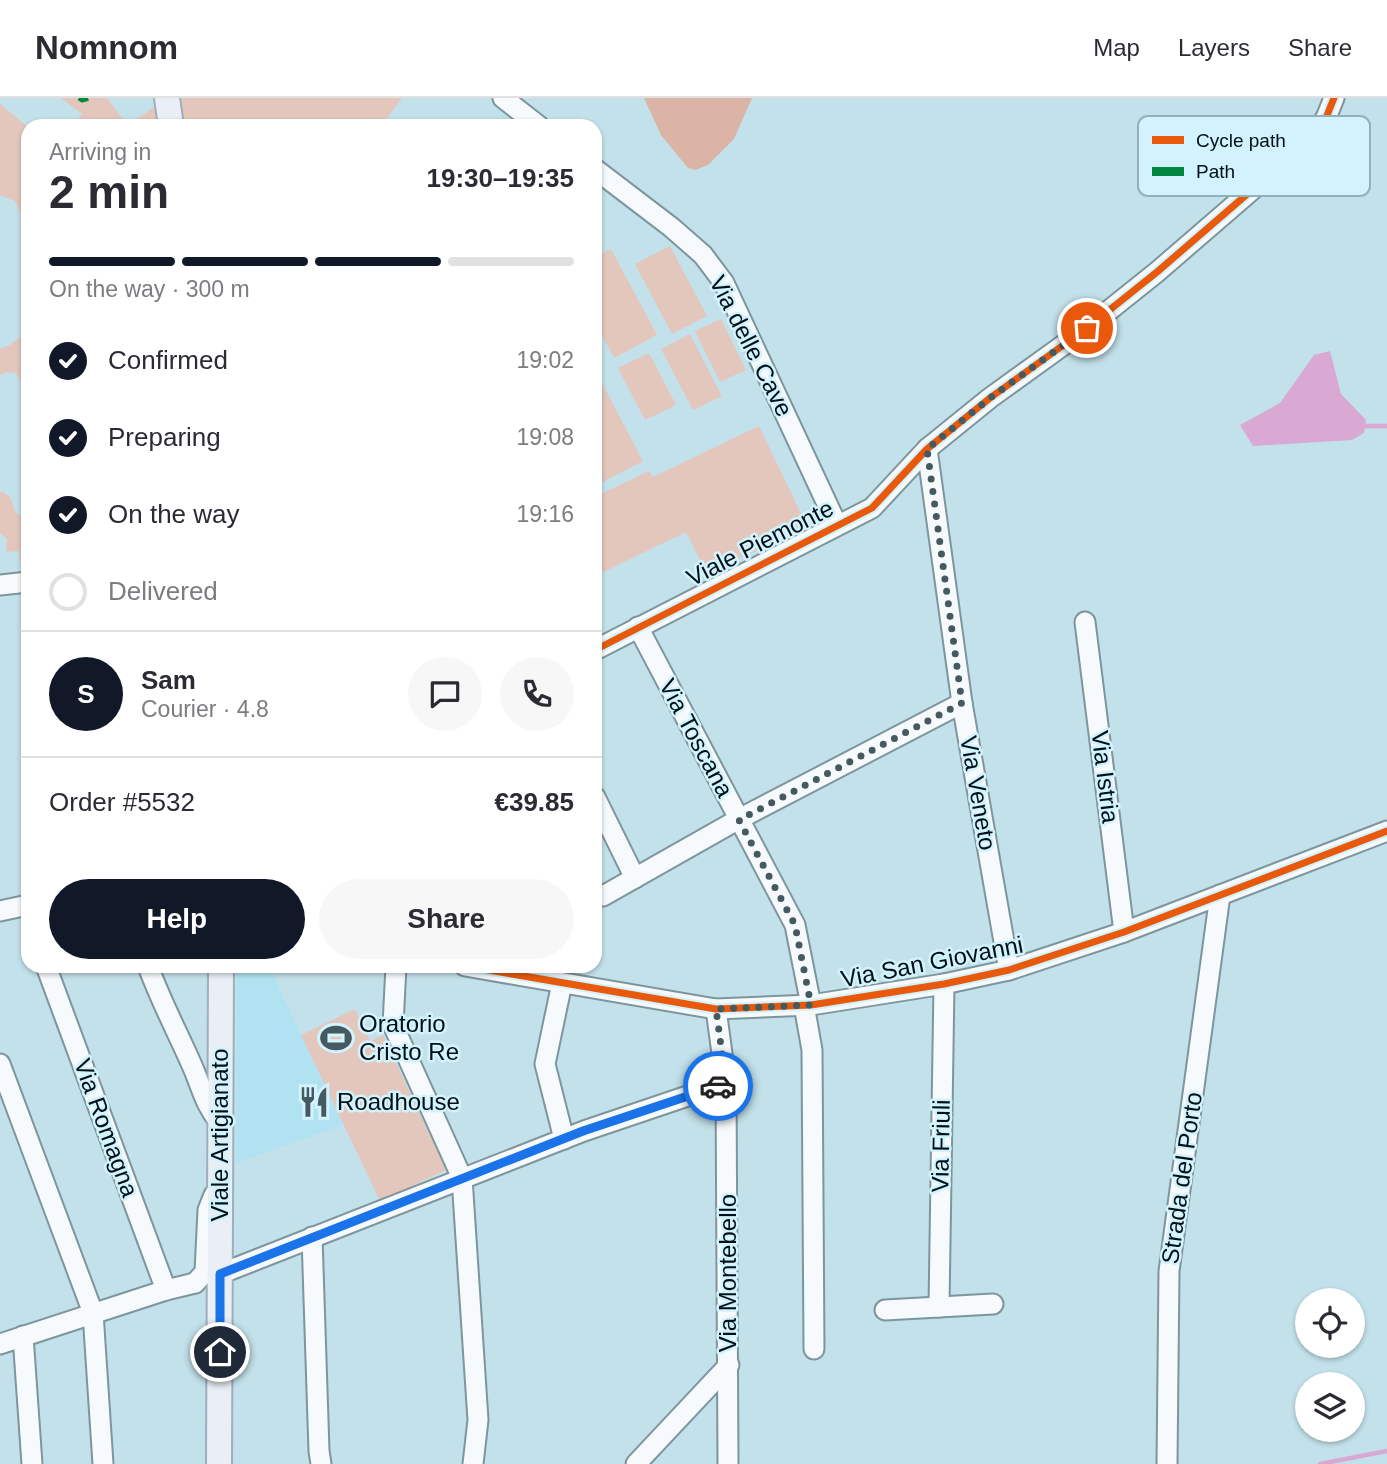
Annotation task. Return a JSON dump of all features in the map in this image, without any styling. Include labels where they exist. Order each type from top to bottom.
[{"type":"main road","points":[[167,98],[170,119]]},
{"type":"main road","name":"Viale Artigianato","points":[[219,1464],[221,973]]},
{"type":"street","points":[[503,98],[530,119]]},
{"type":"street","name":"Viale Piemonte","points":[[1327,116],[1334,98]]},
{"type":"street","name":"Via delle Cave","points":[[602,174],[703,255],[724,283],[837,525]]},
{"type":"street","name":"Viale Piemonte","points":[[602,646],[872,508],[927,449],[990,398],[1087,328],[1157,272],[1244,196]]},
{"type":"street","name":"Via Veneto","points":[[927,449],[962,703],[1009,970]]},
{"type":"street","points":[[0,586],[21,583]]},
{"type":"street","name":"Via Istria","points":[[1085,622],[1124,932]]},
{"type":"street","name":"Via Toscana","points":[[638,627],[795,925],[812,1050],[814,1349]]},
{"type":"street","points":[[602,896],[739,820],[962,703]]},
{"type":"street","points":[[602,811],[635,878]]},
{"type":"street","name":"Via San Giovanni","points":[[505,973],[716,1009],[807,1005],[944,984],[1009,970],[1124,932],[1387,831]]},
{"type":"street","name":"Strada del Porto","points":[[1167,1464],[1169,1271],[1220,895]]},
{"type":"street","points":[[0,911],[21,910]]},
{"type":"street","name":"Via Romagna","points":[[49,973],[166,1290]]},
{"type":"street","points":[[150,973],[161,1003],[195,1072],[207,1106],[220,1123]]},
{"type":"street","points":[[396,973],[393,1025],[462,1178],[478,1420],[473,1464]]},
{"type":"street","points":[[562,983],[545,1064],[564,1139]]},
{"type":"street","name":"Via Friuli","points":[[939,1307],[944,984]]},
{"type":"street","name":"Via Montebello","points":[[716,1009],[726,1083],[729,1365],[727,1464]]},
{"type":"street","points":[[0,1065],[93,1313],[103,1464]]},
{"type":"street","points":[[220,1274],[564,1139],[726,1083]]},
{"type":"street","points":[[0,1344],[195,1283],[205,1272],[208,1210],[221,1177]]},
{"type":"street","points":[[312,1237],[321,1464]]},
{"type":"street","points":[[195,1283],[206,1290],[209,1300],[208,1410],[219,1426]]},
{"type":"street","name":"Viale Artigianato","points":[[220,1303],[226,1312],[228,1326],[228,1464]]},
{"type":"street","points":[[885,1310],[993,1304]]},
{"type":"street","points":[[23,1336],[32,1464]]},
{"type":"street","points":[[636,1464],[729,1365]]},
{"type":"shaded area","points":[[61,98],[107,98],[124,119],[78,119],[82,114]]},
{"type":"shaded area","points":[[182,98],[402,98],[386,119],[183,119]]},
{"type":"shaded area","points":[[644,98],[752,98],[734,139],[708,165],[695,170],[688,168],[661,135]]},
{"type":"shaded area","points":[[0,104],[21,121],[21,214],[15,201],[0,195]]},
{"type":"shaded area","points":[[154,107],[157,119],[137,119]]},
{"type":"shaded area","points":[[670,246],[707,316],[672,334],[635,264]]},
{"type":"shaded area","points":[[611,249],[657,335],[614,358],[602,335],[602,254]]},
{"type":"shaded area","points":[[721,319],[746,370],[720,382],[695,331]]},
{"type":"shaded area","points":[[690,334],[722,396],[693,410],[661,349]]},
{"type":"shaded area","points":[[21,336],[21,382],[16,373],[7,372],[0,375],[0,349]]},
{"type":"shaded area","points":[[1330,351],[1341,394],[1366,420],[1364,433],[1352,440],[1253,446],[1240,425],[1280,403],[1314,355]]},
{"type":"shaded area","points":[[649,353],[676,405],[645,420],[618,368]]},
{"type":"shaded area","points":[[602,383],[643,461],[602,482]]},
{"type":"shaded area","points":[[759,426],[807,526],[707,574],[686,532],[602,573],[602,494],[649,471],[653,477]]},
{"type":"shaded area","points":[[0,492],[3,492],[10,497],[16,513],[21,516],[21,565],[19,551],[6,552],[7,539],[0,533]]},
{"type":"shaded area","points":[[237,973],[272,973],[343,1125],[236,1163]]},
{"type":"shaded area","points":[[355,1009],[370,1041],[383,1035],[446,1170],[380,1201],[301,1035]]},
{"type":"waterway","points":[[1365,426],[1387,426]]},
{"type":"waterway","points":[[1320,1464],[1387,1451]]},
{"type":"marked path","points":[[79,98],[89,98]]},
{"type":"cycle path","points":[[1327,116],[1334,98]]},
{"type":"cycle path","points":[[602,646],[872,508],[927,449],[990,398],[1087,328],[1245,196]]},
{"type":"cycle path","points":[[506,973],[716,1009],[811,1005],[944,984],[1009,970],[1124,932],[1387,831]]},
{"type":"way so far","points":[[718,1086],[726,1083],[716,1009],[811,1005],[795,925],[739,820],[962,703],[927,449],[990,398],[1087,328]]},
{"type":"place","name":"Oratorio Cristo Re","points":[[336,1038]]},
{"type":"place","name":"Roadhouse","points":[[314,1102]]},
{"type":"route","points":[[220,1352],[220,1274],[583,1131],[718,1086]]}]
